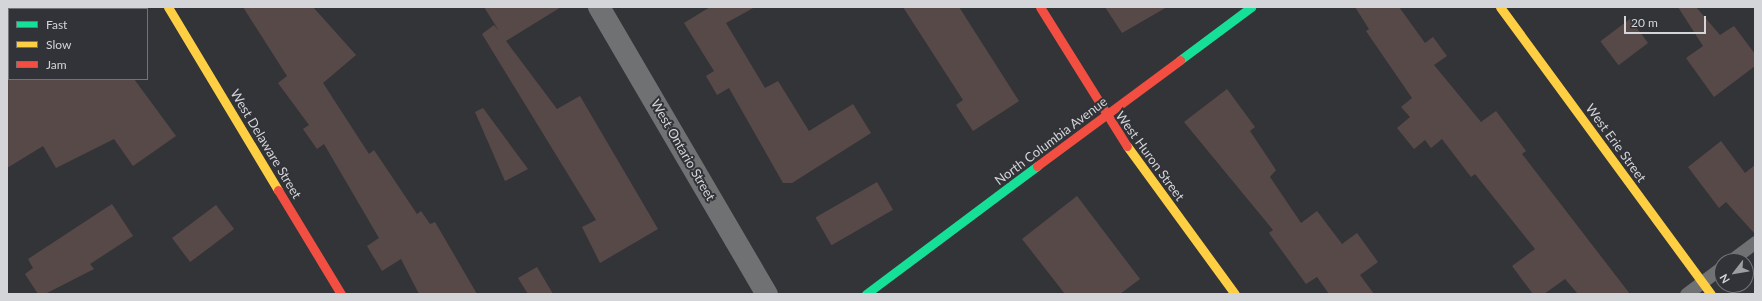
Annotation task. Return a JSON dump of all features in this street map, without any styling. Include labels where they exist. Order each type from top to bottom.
[{"type":"street","name":"West Delaware Street","points":[[168,7],[341,294]]},
{"type":"street","name":"West Ontario Street","points":[[599,7],[767,294]]},
{"type":"street","name":"West Huron Street","points":[[1040,7],[1106,117],[1235,294]]},
{"type":"street","name":"North Columbia Avenue","points":[[866,294],[1106,117],[1251,7]]},
{"type":"street","name":"West Erie Street","points":[[1500,7],[1711,294]]},
{"type":"lane","points":[[1741,253],[1755,242]]},
{"type":"lane","points":[[1686,294],[1714,273]]},
{"type":"building","points":[[243,7],[313,7],[356,55],[323,83],[369,154],[374,150],[417,214],[421,211],[430,224],[435,222],[477,294],[419,294],[401,259],[382,271],[367,246],[379,238],[324,144],[317,149],[303,129],[309,125],[278,83],[287,76]]},
{"type":"building","points":[[484,7],[561,7],[506,41],[557,109],[580,96],[658,229],[600,263],[582,227],[596,220],[482,34],[494,25],[499,31]]},
{"type":"building","points":[[710,7],[755,7],[726,23],[765,88],[778,81],[809,131],[853,104],[871,133],[792,183],[783,183],[729,88],[717,95],[706,76],[714,71],[684,23]]},
{"type":"building","points":[[903,7],[959,7],[1019,101],[973,131],[956,105],[963,100]]},
{"type":"building","points":[[1105,7],[1167,7],[1122,33]]},
{"type":"building","points":[[1355,7],[1399,7],[1425,43],[1433,37],[1447,56],[1434,65],[1481,122],[1496,111],[1526,151],[1522,154],[1630,294],[1578,294],[1565,279],[1544,294],[1533,294],[1512,266],[1535,249],[1475,174],[1471,177],[1442,139],[1431,148],[1425,140],[1414,149],[1397,128],[1410,117],[1401,107],[1412,98],[1366,31],[1369,29]]},
{"type":"building","points":[[1678,7],[1696,7],[1720,35],[1734,26],[1755,54],[1755,66],[1714,97],[1686,58],[1703,46]]},
{"type":"building","points":[[1630,19],[1648,43],[1619,65],[1600,41]]},
{"type":"building","points":[[7,79],[135,80],[176,136],[133,166],[114,139],[56,168],[43,146],[7,168]]},
{"type":"building","points":[[1227,89],[1255,127],[1250,131],[1276,170],[1270,177],[1301,223],[1317,211],[1342,244],[1357,233],[1378,262],[1360,275],[1374,294],[1329,294],[1317,277],[1306,284],[1269,233],[1273,230],[1184,122]]},
{"type":"building","points":[[483,108],[528,169],[505,181],[475,112]]},
{"type":"building","points":[[1721,141],[1745,173],[1755,165],[1755,234],[1726,202],[1719,208],[1688,167]]},
{"type":"building","points":[[877,182],[893,210],[832,245],[816,218]]},
{"type":"building","points":[[1077,196],[1140,279],[1120,294],[1065,294],[1022,239]]},
{"type":"building","points":[[112,204],[133,236],[90,264],[94,269],[45,294],[38,294],[25,274],[33,268],[28,259]]},
{"type":"building","points":[[216,205],[234,229],[190,262],[172,238]]},
{"type":"building","points":[[537,267],[553,294],[528,294],[518,278]]},
{"type":"traffic: fast","points":[[1180,60],[1251,7]]},
{"type":"traffic: fast","points":[[866,294],[1037,166]]},
{"type":"traffic: slow","points":[[168,7],[278,190]]},
{"type":"traffic: slow","points":[[1500,7],[1711,294]]},
{"type":"traffic: slow","points":[[1127,146],[1235,294]]},
{"type":"traffic: jam","points":[[1040,7],[1127,146]]},
{"type":"traffic: jam","points":[[1037,166],[1180,60]]},
{"type":"traffic: jam","points":[[278,190],[341,294]]}]
